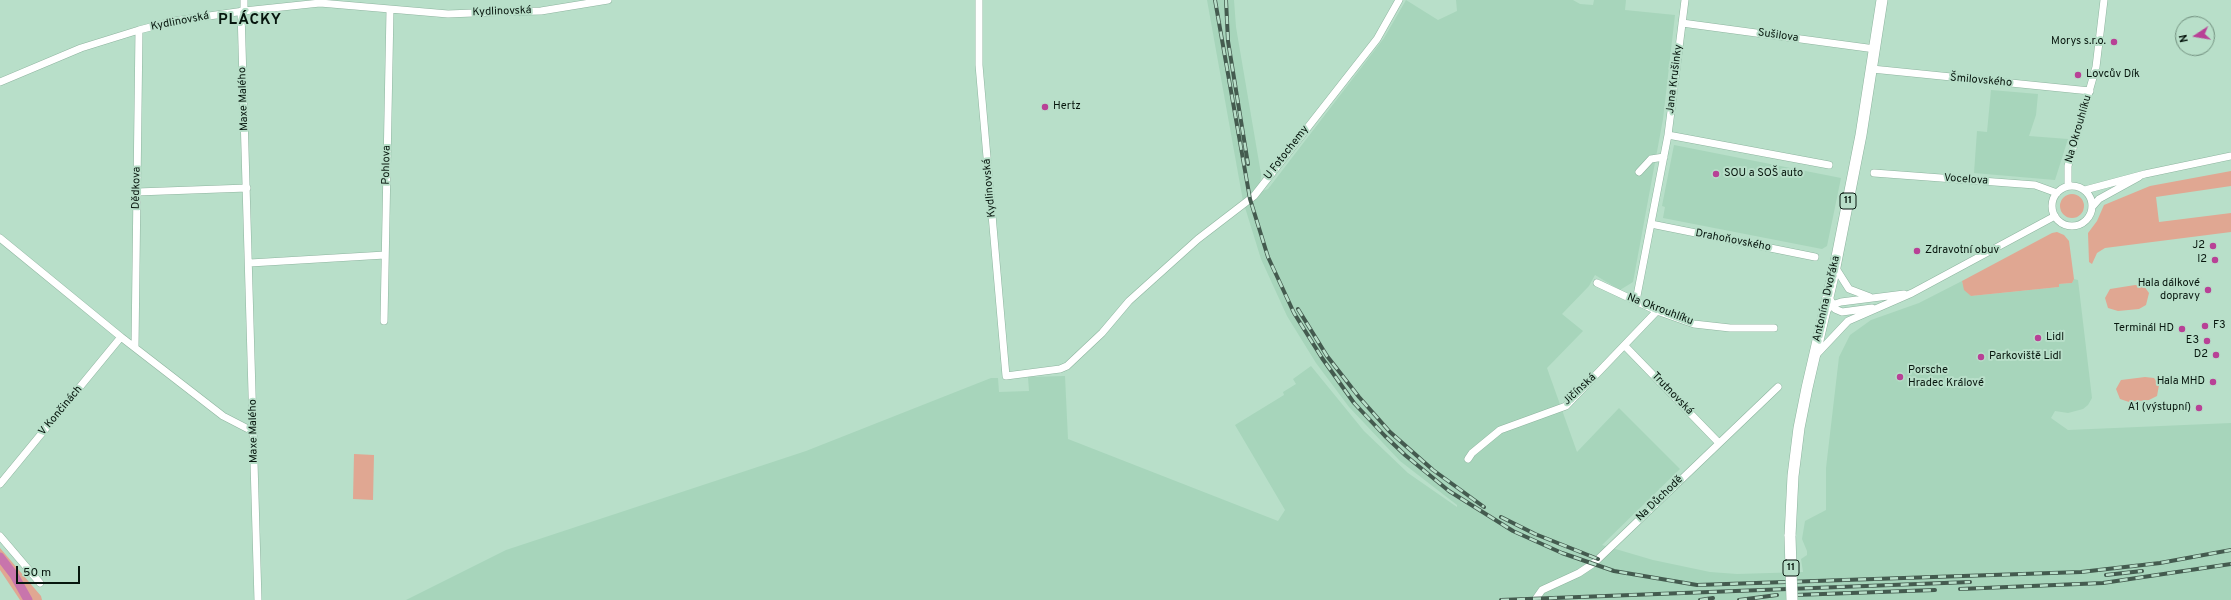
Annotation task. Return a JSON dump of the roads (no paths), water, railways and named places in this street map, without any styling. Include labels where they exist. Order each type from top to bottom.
[{"type":"main road","name":"Antonína Dvořáka","points":[[1792,600],[1790,536],[1792,490],[1796,450],[1823,317],[1830,300],[1872,69],[1882,0]]},
{"type":"street","name":"Maxe Malého","points":[[244,0],[247,188],[258,600]]},
{"type":"street","name":"Kydlinovská","points":[[0,82],[81,48],[139,30],[174,21],[243,11],[320,3],[448,14],[541,10],[608,0]]},
{"type":"street","name":"Kydlinovská","points":[[979,0],[980,65],[1006,376]]},
{"type":"street","name":"U Fotochemy","points":[[1006,376],[1060,370],[1068,366],[1102,333],[1130,301],[1149,283],[1201,236],[1254,196],[1377,39],[1399,0]]},
{"type":"street","name":"Jana Krušinky","points":[[1636,301],[1668,135],[1685,0]]},
{"type":"street","name":"Na Okrouhlíku","points":[[2068,186],[2068,166],[2090,91],[2101,35],[2104,0]]},
{"type":"street","name":"Pohlova","points":[[384,321],[390,10]]},
{"type":"street","name":"Sušilova","points":[[1682,23],[1875,49]]},
{"type":"street","name":"Dědkova","points":[[135,346],[139,30]]},
{"type":"street","name":"Šmilovského","points":[[1872,69],[2090,91]]},
{"type":"street","points":[[1668,135],[1829,165]]},
{"type":"street","points":[[2145,174],[2099,199],[2092,207],[2087,219],[2076,225],[2064,224],[2055,216],[2052,204],[2057,194],[2068,186],[2074,186],[2085,190],[2145,174],[2231,156]]},
{"type":"street","points":[[1639,172],[1651,159],[1664,157]]},
{"type":"street","name":"Vocelova","points":[[1874,173],[2034,186],[2057,194]]},
{"type":"street","points":[[136,192],[247,188]]},
{"type":"street","points":[[2085,190],[2088,194],[2092,207]]},
{"type":"street","points":[[1814,358],[1848,321],[1912,293],[2055,216]]},
{"type":"street","name":"Drahoňovského","points":[[1651,224],[1815,257]]},
{"type":"street","points":[[0,238],[121,338],[135,346],[223,416],[254,432]]},
{"type":"street","points":[[250,263],[385,256]]},
{"type":"street","points":[[1835,267],[1849,289],[1874,298]]},
{"type":"street","name":"Na Okrouhlíku","points":[[1597,283],[1657,311],[1704,326],[1774,328]]},
{"type":"street","points":[[1830,300],[1844,302],[1912,293]]},
{"type":"street","points":[[1830,300],[1835,309],[1842,312],[1882,307]]},
{"type":"street","name":"Jičínská","points":[[1468,459],[1472,453],[1500,430],[1566,406],[1657,311]]},
{"type":"street","name":"V Končinách","points":[[0,484],[121,338]]},
{"type":"street","name":"Trutnovská","points":[[1625,346],[1719,443]]},
{"type":"street","name":"Na Důchodě","points":[[1534,600],[1542,590],[1580,573],[1594,563],[1778,387]]},
{"type":"street","points":[[0,536],[40,583]]},
{"type":"waterway","points":[[0,557],[14,575],[28,600]]},
{"type":"railway","points":[[1215,0],[1250,199],[1268,257],[1294,313],[1322,358],[1354,403],[1385,436],[1405,455],[1449,491],[1513,531],[1562,553],[1614,571],[1697,585],[2081,572],[2160,563],[2231,550]]},
{"type":"railway","points":[[1226,0],[1228,41],[1248,164]]},
{"type":"railway","points":[[1298,309],[1327,356],[1359,397],[1390,432],[1433,470],[1484,507]]},
{"type":"railway","points":[[1501,517],[1535,534],[1598,559]]},
{"type":"railway","points":[[1960,589],[2103,583],[2231,564]]},
{"type":"railway","points":[[2106,575],[2142,571]]},
{"type":"railway","points":[[1501,600],[1970,582]]},
{"type":"railway","points":[[1795,595],[1935,590]]},
{"type":"railway","points":[[1739,600],[1777,595]]},
{"type":"railway","points":[[1700,600],[1713,598]]},
{"type":"place","name":"Morys s.r.o.","points":[[2114,42]]},
{"type":"place","name":"Lovcův Dík","points":[[2078,75]]},
{"type":"place","name":"Hertz","points":[[1045,107]]},
{"type":"place","name":"SOU a SOŠ auto","points":[[1716,174]]},
{"type":"place","name":"J2","points":[[2213,246]]},
{"type":"place","name":"Zdravotní obuv","points":[[1917,251]]},
{"type":"place","name":"I2","points":[[2215,260]]},
{"type":"place","name":"Hala dálkové dopravy","points":[[2208,290]]},
{"type":"place","name":"F3","points":[[2205,326]]},
{"type":"place","name":"Terminál HD","points":[[2182,329]]},
{"type":"place","name":"Lidl","points":[[2038,338]]},
{"type":"place","name":"E3","points":[[2207,341]]},
{"type":"place","name":"D2","points":[[2216,355]]},
{"type":"place","name":"Parkoviště Lidl","points":[[1981,357]]},
{"type":"place","name":"Porsche Hradec Králové","points":[[1900,377]]},
{"type":"place","name":"Hala MHD","points":[[2213,382]]},
{"type":"place","name":"A1 (výstupní)","points":[[2199,408]]},
{"type":"district","name":"PLÁCKY","points":[[250,21]]}]
